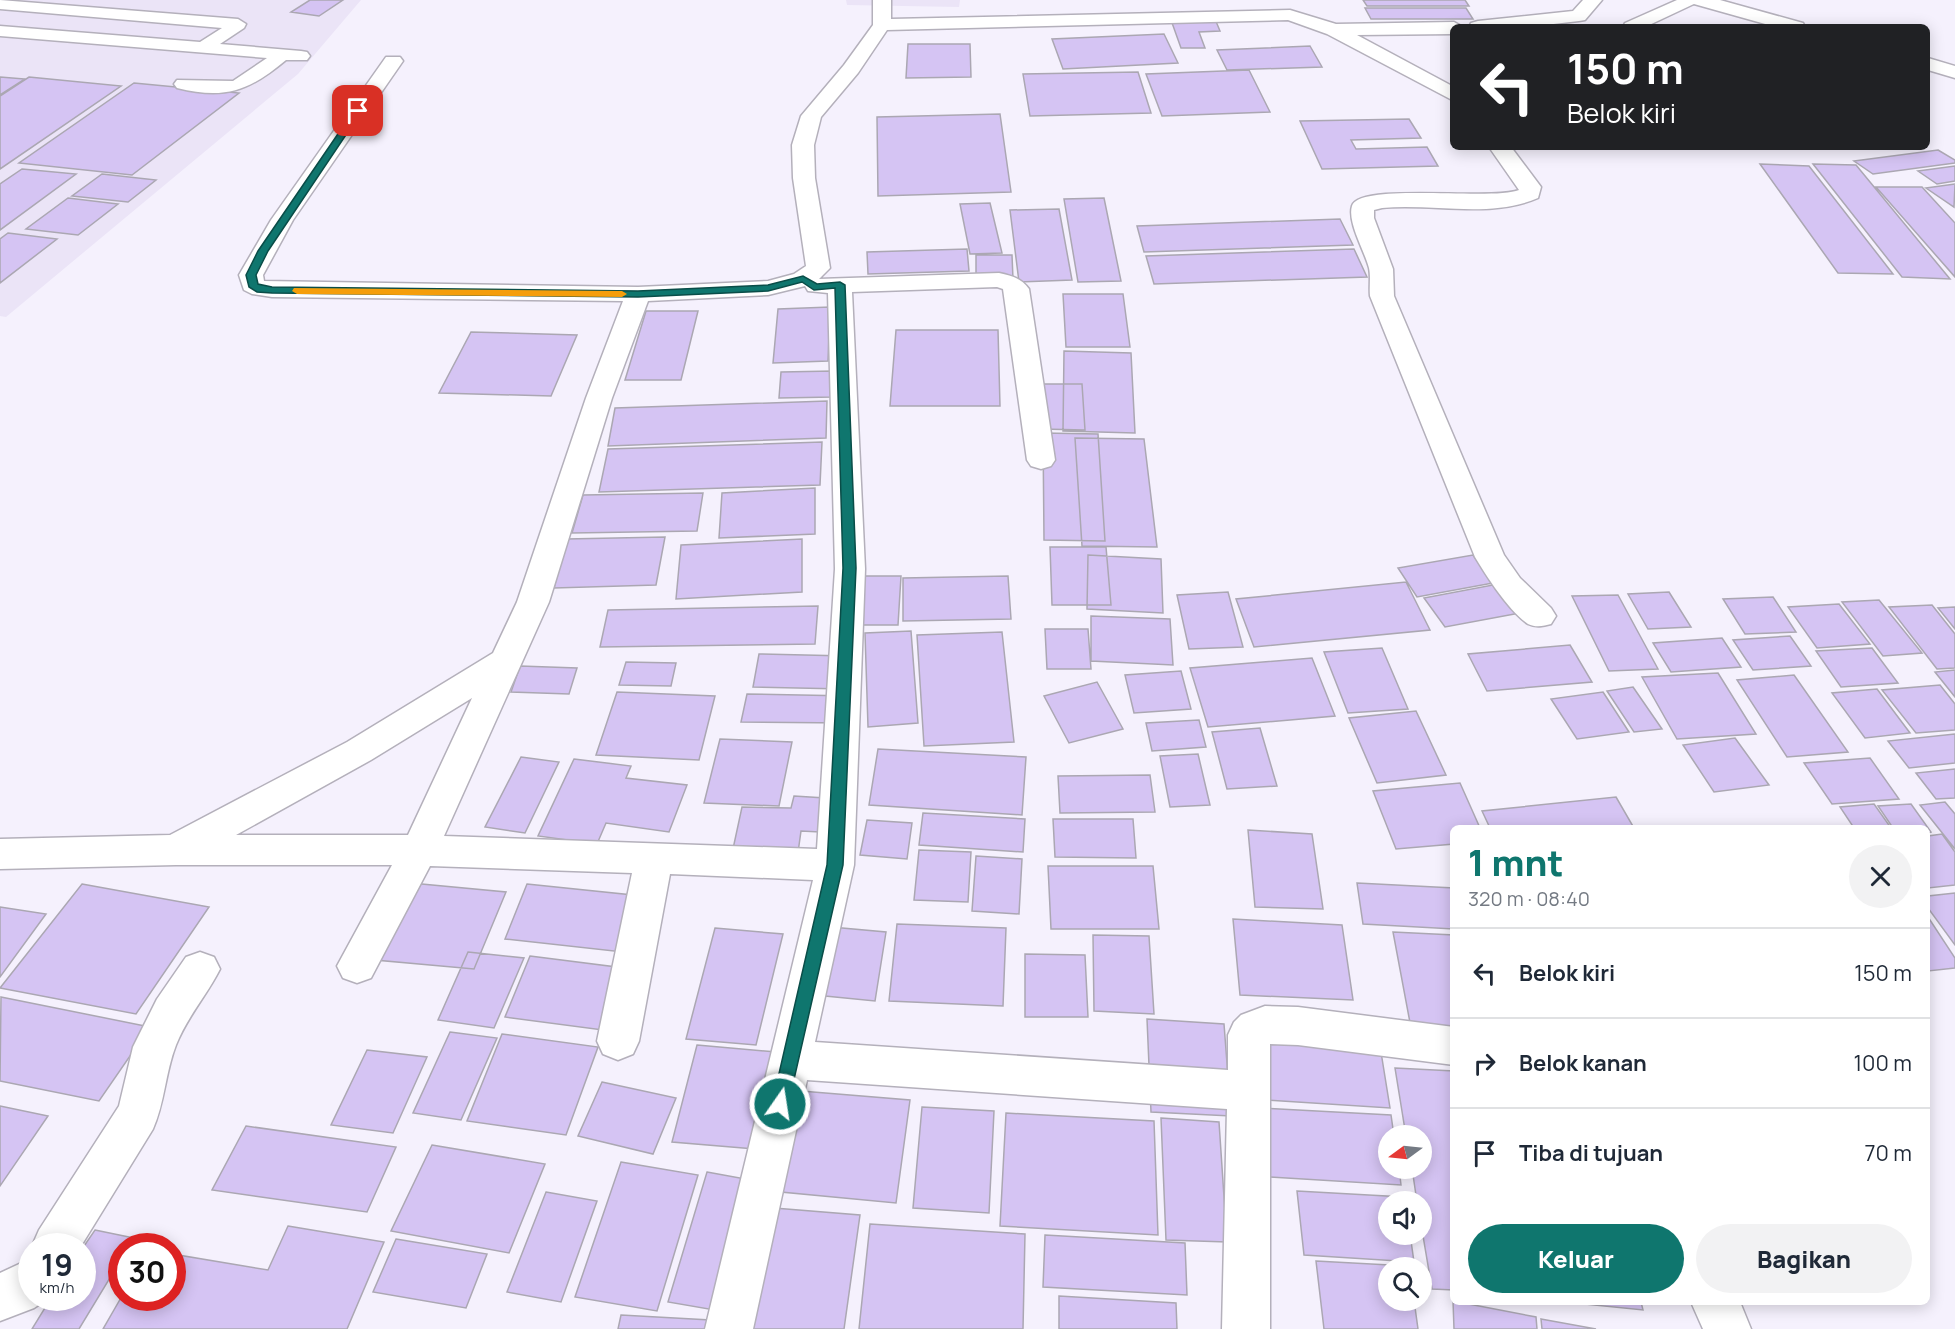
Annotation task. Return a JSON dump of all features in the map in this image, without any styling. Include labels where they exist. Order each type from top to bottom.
[{"type":"street","points":[[974,21],[975,0]]},
{"type":"street","points":[[1273,0],[1290,15]]},
{"type":"street","points":[[1506,24],[1579,16],[1593,0]]},
{"type":"street","points":[[1700,0],[1785,24]]},
{"type":"street","points":[[393,61],[282,220],[251,275],[253,285],[261,290],[638,294],[768,288],[803,279],[818,267],[804,178],[803,145],[812,116],[851,69],[882,12],[974,21],[1290,15],[1334,30],[1450,93]]},
{"type":"street","points":[[1334,30],[1450,28]]},
{"type":"street","points":[[1930,65],[1955,72]]},
{"type":"street","points":[[1502,150],[1530,187],[1530,193],[1525,197],[1505,200],[1371,202],[1363,206],[1363,218],[1381,269],[1382,296],[1490,557],[1509,585],[1540,616]]},
{"type":"street","points":[[803,279],[814,287],[999,280],[1012,284],[1017,289],[1041,460]]},
{"type":"street","points":[[729,1329],[835,865],[849,568],[840,285]]},
{"type":"street","points":[[357,966],[419,850],[532,602],[599,398],[638,294]]},
{"type":"street","points":[[176,850],[359,751],[506,661]]},
{"type":"street","points":[[1,855],[176,850],[419,850],[835,865]]},
{"type":"street","points":[[618,1041],[654,858]]},
{"type":"street","points":[[63,1233],[138,1115],[145,1095],[149,1062],[160,1031],[200,969]]},
{"type":"street","points":[[1246,1329],[1249,1035],[1256,1028],[1264,1025],[1298,1026],[1450,1045]]},
{"type":"street","points":[[791,1060],[1249,1091]]},
{"type":"street","points":[[0,1297],[18,1291]]},
{"type":"street","points":[[1716,1305],[1727,1329]]},
{"type":"lane","points":[[1638,24],[1690,0]]},
{"type":"lane","points":[[0,4],[238,24],[206,47]]},
{"type":"lane","points":[[0,31],[292,55],[245,84],[236,87],[183,84]]},
{"type":"shaded area","points":[[0,0],[361,0],[298,74],[6,317],[0,316]]},
{"type":"shaded area","points":[[846,0],[960,0],[959,7],[847,5]]},
{"type":"building","points":[[310,0],[343,0],[319,16],[291,12]]},
{"type":"building","points":[[1363,0],[1465,0],[1469,6],[1367,6]]},
{"type":"building","points":[[1365,8],[1466,8],[1473,19],[1371,19]]},
{"type":"building","points":[[1215,19],[1220,31],[1199,32],[1205,48],[1181,48],[1171,20]]},
{"type":"building","points":[[1164,34],[1178,63],[1063,69],[1052,39]]},
{"type":"building","points":[[908,44],[970,44],[971,77],[906,78]]},
{"type":"building","points":[[1310,46],[1322,67],[1227,70],[1217,50]]},
{"type":"building","points":[[1249,70],[1270,112],[1162,116],[1146,74]]},
{"type":"building","points":[[1138,72],[1151,113],[1030,116],[1023,74]]},
{"type":"building","points":[[0,77],[25,79],[0,95]]},
{"type":"building","points":[[29,77],[121,86],[0,169],[0,96]]},
{"type":"building","points":[[134,83],[239,93],[132,175],[19,163]]},
{"type":"building","points":[[1000,114],[1011,192],[878,196],[877,117]]},
{"type":"building","points":[[1409,119],[1421,138],[1351,140],[1356,149],[1427,147],[1438,166],[1322,169],[1300,121]]},
{"type":"building","points":[[1938,150],[1955,160],[1955,163],[1873,174],[1854,161]]},
{"type":"building","points":[[1760,164],[1809,166],[1893,274],[1838,273]]},
{"type":"building","points":[[1813,164],[1856,165],[1950,279],[1902,277]]},
{"type":"building","points":[[1955,166],[1955,181],[1937,184],[1918,171]]},
{"type":"building","points":[[22,169],[76,174],[0,230],[0,184]]},
{"type":"building","points":[[102,174],[156,180],[128,202],[72,196]]},
{"type":"building","points":[[1955,184],[1954,207],[1926,188]]},
{"type":"building","points":[[1876,187],[1922,187],[1955,223],[1955,277]]},
{"type":"building","points":[[68,198],[118,204],[78,235],[26,229]]},
{"type":"building","points":[[1104,198],[1121,281],[1078,282],[1064,199]]},
{"type":"building","points":[[990,203],[1002,253],[970,254],[960,204]]},
{"type":"building","points":[[1059,209],[1072,280],[1019,282],[1010,210]]},
{"type":"building","points":[[1340,219],[1353,245],[1144,252],[1137,226]]},
{"type":"building","points":[[8,233],[57,239],[0,283],[0,239]]},
{"type":"building","points":[[967,249],[969,271],[868,274],[867,252]]},
{"type":"building","points":[[1354,249],[1367,277],[1154,284],[1146,256]]},
{"type":"building","points":[[976,255],[1012,255],[1013,279],[976,279]]},
{"type":"building","points":[[1063,294],[1123,294],[1130,347],[1066,347]]},
{"type":"building","points":[[830,307],[828,361],[773,363],[778,309]]},
{"type":"building","points":[[646,311],[698,311],[681,380],[625,380]]},
{"type":"building","points":[[896,330],[998,330],[1000,406],[890,406]]},
{"type":"building","points":[[471,332],[577,335],[551,396],[439,393]]},
{"type":"building","points":[[1064,351],[1131,353],[1135,433],[1063,431]]},
{"type":"building","points":[[833,371],[833,397],[779,398],[781,372]]},
{"type":"building","points":[[1040,384],[1082,384],[1085,430],[1041,429]]},
{"type":"building","points":[[827,401],[826,438],[608,446],[615,408]]},
{"type":"building","points":[[1043,433],[1098,434],[1105,541],[1044,540]]},
{"type":"building","points":[[1075,438],[1144,439],[1157,547],[1082,546]]},
{"type":"building","points":[[822,442],[820,485],[599,492],[608,449]]},
{"type":"building","points":[[815,488],[815,534],[719,538],[722,493]]},
{"type":"building","points":[[703,493],[697,531],[572,533],[583,495]]},
{"type":"building","points":[[665,537],[656,585],[554,588],[566,539]]},
{"type":"building","points":[[802,539],[802,592],[676,599],[681,545]]},
{"type":"building","points":[[1050,547],[1106,547],[1111,605],[1052,605]]},
{"type":"building","points":[[1088,555],[1161,559],[1163,613],[1087,609]]},
{"type":"building","points":[[1473,555],[1493,583],[1417,597],[1398,568]]},
{"type":"building","points":[[853,576],[901,576],[898,625],[849,625]]},
{"type":"building","points":[[1008,576],[1011,619],[903,621],[903,578]]},
{"type":"building","points":[[1406,582],[1430,630],[1254,647],[1236,599]]},
{"type":"building","points":[[1498,584],[1520,613],[1445,627],[1424,598]]},
{"type":"building","points":[[1228,592],[1243,647],[1189,649],[1177,595]]},
{"type":"building","points":[[1669,592],[1691,627],[1648,629],[1628,594]]},
{"type":"building","points":[[1618,595],[1658,669],[1609,671],[1572,596]]},
{"type":"building","points":[[1773,597],[1796,632],[1745,634],[1723,599]]},
{"type":"building","points":[[1879,600],[1922,653],[1883,656],[1842,602]]},
{"type":"building","points":[[1839,604],[1870,644],[1817,648],[1788,607]]},
{"type":"building","points":[[1932,605],[1955,634],[1955,668],[1937,669],[1889,607]]},
{"type":"building","points":[[818,606],[815,644],[600,647],[608,610]]},
{"type":"building","points":[[1955,607],[1955,629],[1938,608]]},
{"type":"building","points":[[1091,616],[1170,619],[1173,665],[1091,661]]},
{"type":"building","points":[[1045,629],[1088,629],[1091,669],[1047,669]]},
{"type":"building","points":[[911,631],[918,723],[868,727],[865,633]]},
{"type":"building","points":[[1002,632],[1014,742],[924,746],[917,635]]},
{"type":"building","points":[[1790,636],[1811,666],[1753,670],[1733,640]]},
{"type":"building","points":[[1722,638],[1741,667],[1671,672],[1653,643]]},
{"type":"building","points":[[1570,645],[1592,682],[1487,691],[1468,654]]},
{"type":"building","points":[[1382,648],[1408,709],[1348,713],[1324,652]]},
{"type":"building","points":[[1872,648],[1898,683],[1841,687],[1816,651]]},
{"type":"building","points":[[759,654],[847,656],[844,689],[753,687]]},
{"type":"building","points":[[1312,658],[1335,716],[1208,727],[1190,668]]},
{"type":"building","points":[[626,662],[676,663],[671,686],[619,685]]},
{"type":"building","points":[[520,666],[577,668],[569,694],[511,692]]},
{"type":"building","points":[[1955,670],[1955,697],[1935,672]]},
{"type":"building","points":[[1181,671],[1191,709],[1134,713],[1125,675]]},
{"type":"building","points":[[1718,673],[1756,734],[1677,739],[1642,677]]},
{"type":"building","points":[[1794,675],[1848,752],[1787,757],[1737,680]]},
{"type":"building","points":[[1097,682],[1123,729],[1069,743],[1044,696]]},
{"type":"building","points":[[1940,685],[1955,704],[1955,730],[1916,733],[1882,690]]},
{"type":"building","points":[[1633,687],[1662,729],[1634,732],[1607,691]]},
{"type":"building","points":[[1877,689],[1910,733],[1865,738],[1832,693]]},
{"type":"building","points":[[617,692],[715,696],[699,760],[596,755]]},
{"type":"building","points":[[1603,692],[1629,732],[1577,739],[1551,699]]},
{"type":"building","points":[[747,694],[851,696],[847,723],[741,722]]},
{"type":"building","points":[[1416,711],[1446,775],[1377,783],[1349,718]]},
{"type":"building","points":[[1199,720],[1206,747],[1152,751],[1146,723]]},
{"type":"building","points":[[1260,728],[1277,786],[1227,789],[1212,732]]},
{"type":"building","points":[[1955,734],[1955,763],[1909,768],[1888,741]]},
{"type":"building","points":[[1735,738],[1769,785],[1714,792],[1683,745]]},
{"type":"building","points":[[720,739],[792,742],[779,806],[704,803]]},
{"type":"building","points":[[878,749],[1026,757],[1022,815],[869,805]]},
{"type":"building","points":[[1198,754],[1210,805],[1170,807],[1160,756]]},
{"type":"building","points":[[521,757],[559,762],[525,833],[485,827]]},
{"type":"building","points":[[1870,758],[1899,799],[1832,804],[1804,763]]},
{"type":"building","points":[[574,759],[631,766],[626,778],[687,785],[669,832],[606,823],[597,844],[538,836]]},
{"type":"building","points":[[1955,769],[1955,798],[1936,799],[1916,773]]},
{"type":"building","points":[[1150,775],[1155,812],[1060,813],[1058,776]]},
{"type":"building","points":[[1460,783],[1479,825],[1450,825],[1450,844],[1396,849],[1373,791]]},
{"type":"building","points":[[794,796],[825,798],[820,832],[801,831],[795,874],[728,872],[742,807],[791,808]]},
{"type":"building","points":[[1616,797],[1632,825],[1489,825],[1482,811]]},
{"type":"building","points":[[1945,802],[1955,814],[1955,849],[1920,805]]},
{"type":"building","points":[[1874,804],[1889,825],[1852,825],[1840,807]]},
{"type":"building","points":[[1911,804],[1926,825],[1891,825],[1878,806]]},
{"type":"building","points":[[923,813],[1025,819],[1023,852],[919,845]]},
{"type":"building","points":[[1053,819],[1133,819],[1136,858],[1055,857]]},
{"type":"building","points":[[867,820],[912,823],[907,859],[860,855]]},
{"type":"building","points":[[1248,830],[1312,834],[1323,909],[1255,907]]},
{"type":"building","points":[[1942,834],[1955,852],[1955,885],[1930,888],[1930,836]]},
{"type":"building","points":[[919,850],[971,852],[968,902],[914,900]]},
{"type":"building","points":[[976,856],[1022,859],[1019,914],[972,911]]},
{"type":"building","points":[[1048,866],[1153,866],[1159,929],[1051,929]]},
{"type":"building","points":[[411,883],[506,892],[474,969],[375,960]]},
{"type":"building","points":[[1357,883],[1450,888],[1450,929],[1363,924]]},
{"type":"building","points":[[82,884],[209,907],[136,1014],[0,988]]},
{"type":"building","points":[[527,884],[652,897],[632,953],[505,939]]},
{"type":"building","points":[[1955,893],[1955,945],[1930,911],[1930,896]]},
{"type":"building","points":[[0,907],[46,914],[0,977]]},
{"type":"building","points":[[1233,919],[1342,925],[1353,1000],[1240,995]]},
{"type":"building","points":[[1930,920],[1955,958],[1955,968],[1930,971]]},
{"type":"building","points":[[897,924],[1006,928],[1003,1006],[889,1001]]},
{"type":"building","points":[[809,925],[886,932],[875,1001],[795,993]]},
{"type":"building","points":[[715,928],[783,934],[756,1045],[686,1039]]},
{"type":"building","points":[[1393,932],[1450,935],[1450,1031],[1411,1028]]},
{"type":"building","points":[[1093,935],[1149,936],[1154,1014],[1094,1011]]},
{"type":"building","points":[[468,952],[524,958],[494,1028],[438,1020]]},
{"type":"building","points":[[1025,954],[1085,955],[1088,1017],[1025,1017]]},
{"type":"building","points":[[530,956],[640,970],[618,1032],[505,1017]]},
{"type":"building","points":[[1,997],[150,1027],[99,1101],[0,1081]]},
{"type":"building","points":[[1147,1019],[1224,1024],[1231,1116],[1151,1112]]},
{"type":"building","points":[[450,1032],[497,1038],[461,1120],[413,1113]]},
{"type":"building","points":[[502,1034],[598,1047],[566,1135],[467,1121]]},
{"type":"building","points":[[1260,1039],[1380,1046],[1390,1108],[1265,1100]]},
{"type":"building","points":[[697,1045],[787,1053],[768,1150],[672,1142]]},
{"type":"building","points":[[367,1050],[427,1057],[393,1133],[331,1125]]},
{"type":"building","points":[[1395,1068],[1450,1071],[1450,1290],[1432,1289],[1432,1257],[1427,1257],[1425,1245],[1432,1245],[1432,1191],[1415,1191],[1414,1179],[1432,1179],[1432,1125],[1404,1125]]},
{"type":"building","points":[[602,1082],[676,1098],[653,1154],[578,1136]]},
{"type":"building","points":[[801,1091],[910,1100],[896,1203],[781,1192]]},
{"type":"building","points":[[0,1106],[48,1116],[0,1186]]},
{"type":"building","points":[[922,1107],[994,1111],[989,1213],[913,1208]]},
{"type":"building","points":[[1262,1108],[1391,1115],[1392,1125],[1378,1125],[1378,1179],[1400,1179],[1401,1185],[1268,1177]]},
{"type":"building","points":[[1006,1113],[1154,1121],[1158,1235],[1000,1226]]},
{"type":"building","points":[[1161,1118],[1219,1122],[1227,1242],[1166,1240]]},
{"type":"building","points":[[246,1126],[396,1147],[367,1212],[212,1190]]},
{"type":"building","points":[[432,1145],[545,1164],[509,1253],[391,1231]]},
{"type":"building","points":[[621,1162],[698,1175],[657,1311],[575,1297]]},
{"type":"building","points":[[707,1172],[762,1182],[726,1312],[668,1302]]},
{"type":"building","points":[[1297,1191],[1378,1196],[1378,1245],[1412,1245],[1413,1257],[1378,1257],[1378,1260],[1304,1255]]},
{"type":"building","points":[[546,1192],[597,1201],[561,1302],[507,1292]]},
{"type":"building","points":[[774,1208],[860,1215],[844,1329],[752,1329]]},
{"type":"building","points":[[870,1224],[1025,1234],[1023,1329],[859,1329]]},
{"type":"building","points":[[288,1226],[384,1242],[347,1329],[103,1329],[113,1311],[186,1311],[186,1256],[268,1270]]},
{"type":"building","points":[[95,1230],[110,1233],[108,1281],[96,1301],[96,1233],[93,1233]]},
{"type":"building","points":[[1045,1235],[1185,1243],[1187,1295],[1043,1287]]},
{"type":"building","points":[[396,1239],[487,1254],[466,1308],[373,1292]]},
{"type":"building","points":[[1316,1261],[1378,1264],[1378,1311],[1416,1311],[1418,1329],[1324,1329]]},
{"type":"building","points":[[1059,1296],[1176,1303],[1177,1329],[1059,1329]]},
{"type":"building","points":[[1453,1305],[1474,1305],[1536,1317],[1537,1329],[1454,1329]]},
{"type":"building","points":[[1594,1305],[1642,1305],[1643,1310]]},
{"type":"building","points":[[43,1311],[90,1311],[79,1329],[32,1329]]},
{"type":"building","points":[[621,1315],[728,1321],[726,1329],[618,1329]]},
{"type":"building","points":[[1541,1319],[1596,1329],[1542,1329]]},
{"type":"slow traffic","points":[[297,291],[622,294]]},
{"type":"route","points":[[358,111],[263,251],[251,275],[253,285],[261,290],[638,294],[768,288],[803,279],[814,287],[840,285],[849,568],[835,865],[780,1104]]}]
